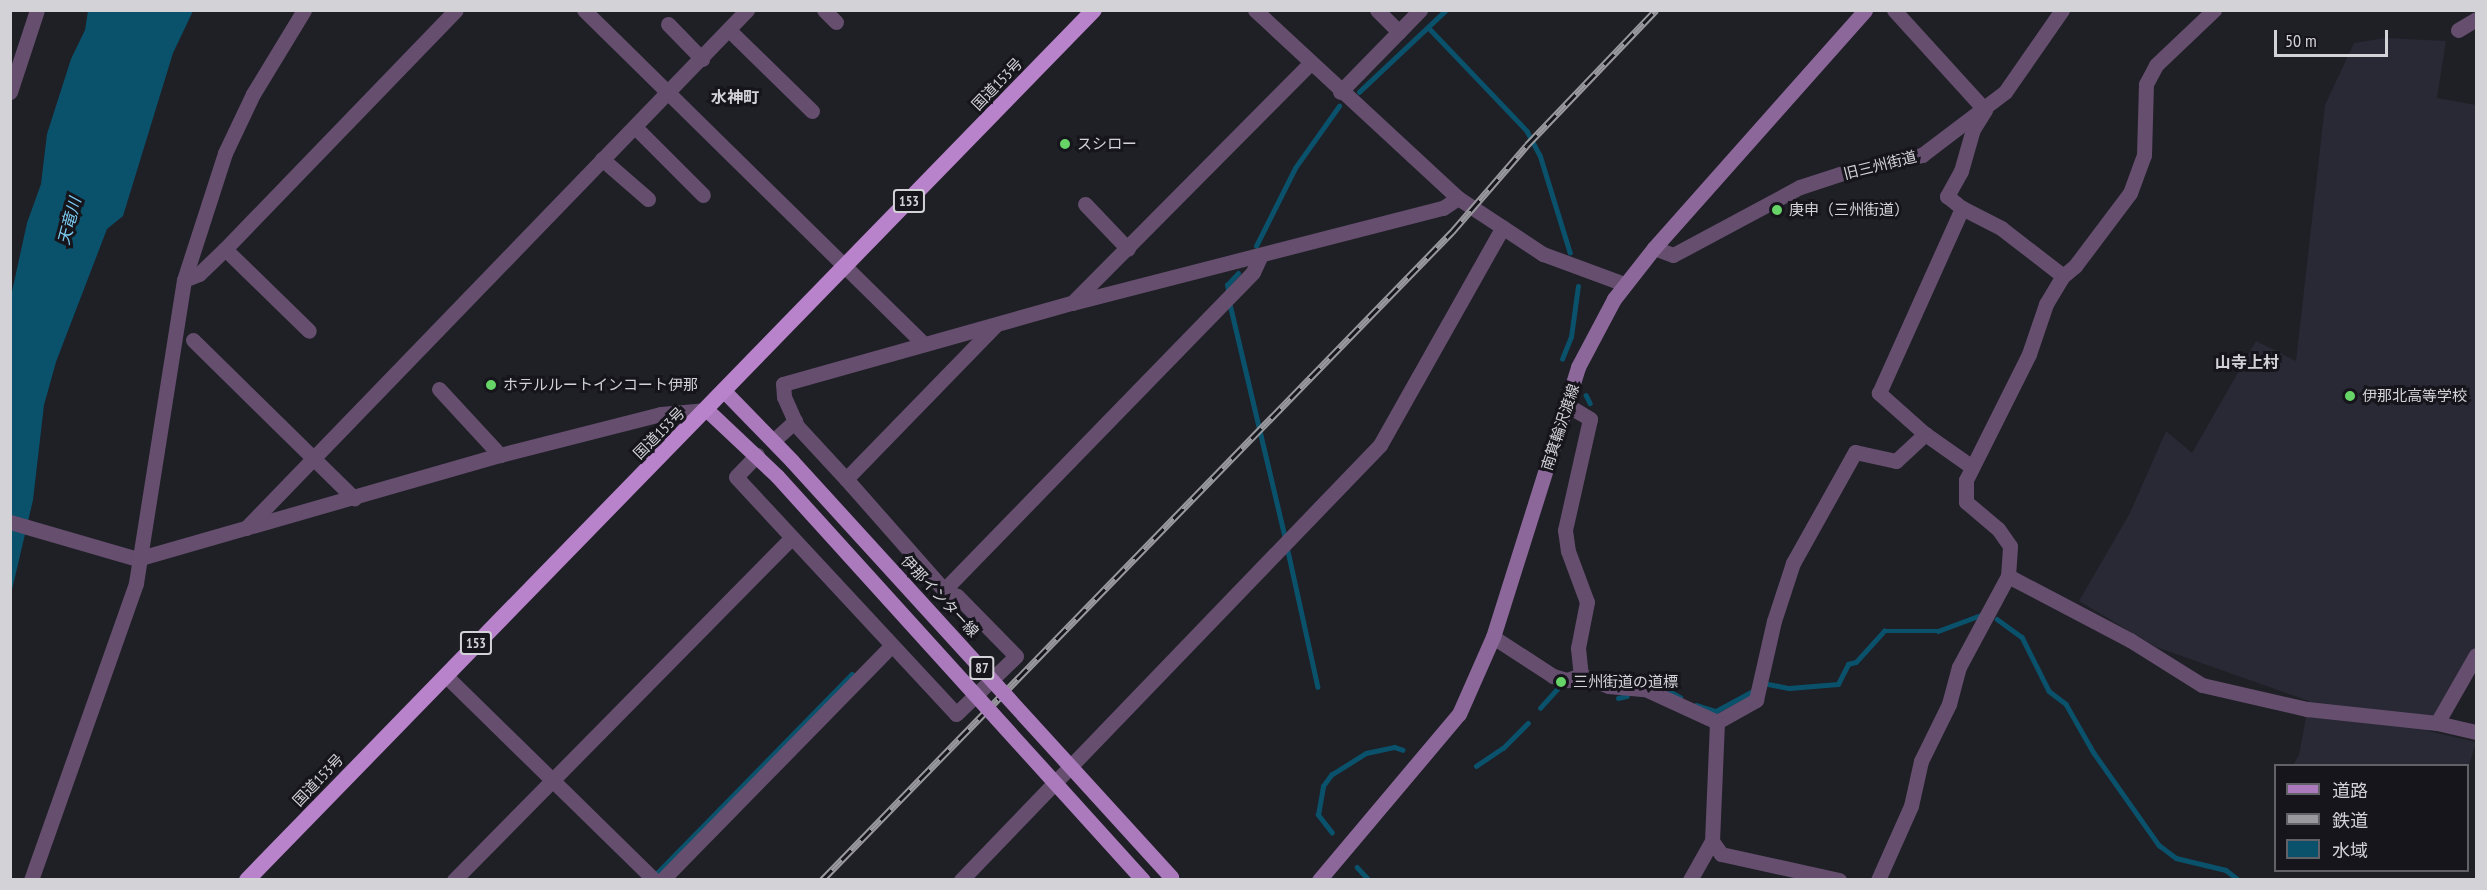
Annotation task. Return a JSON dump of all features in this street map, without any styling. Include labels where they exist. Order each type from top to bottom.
[{"type":"highway","name":"国道153号","points":[[248,879],[445,675],[725,392],[1094,10]]},
{"type":"main road","name":"南箕輪沢渡線","points":[[1319,879],[1448,730],[1472,690],[1492,637],[1578,367],[1624,284],[1865,10]]},
{"type":"main road","name":"伊那インター線","points":[[725,392],[792,461],[1172,878]]},
{"type":"main road","name":"87","points":[[707,410],[777,476],[1143,879]]},
{"type":"street","points":[[10,92],[38,10]]},
{"type":"street","points":[[31,879],[136,583],[137,559],[184,280],[225,153],[253,94],[304,10]]},
{"type":"street","points":[[184,280],[199,274],[225,249],[456,10]]},
{"type":"street","points":[[584,10],[924,344]]},
{"type":"street","points":[[246,528],[747,10]]},
{"type":"street","points":[[824,10],[836,22]]},
{"type":"street","points":[[1255,10],[1340,92],[1458,198],[1544,254],[1624,284]]},
{"type":"street","points":[[1377,10],[1400,32]]},
{"type":"street","points":[[1340,92],[1420,10]]},
{"type":"street","points":[[1894,10],[1985,110],[1973,129],[1961,171],[1947,196],[1962,208],[2001,228],[2062,276]]},
{"type":"street","name":"旧三州街道","points":[[1654,248],[1673,255],[1800,188],[1852,170],[1922,155],[1985,110],[2005,92],[2062,10]]},
{"type":"street","points":[[1878,879],[1911,806],[1921,761],[1949,704],[1959,667],[2008,576],[2010,546],[1998,529],[1966,502],[1972,467],[1988,442],[2029,354],[2046,304],[2062,276],[2075,266],[2130,194],[2144,155],[2146,84],[2157,65],[2214,10]]},
{"type":"street","points":[[2458,30],[2476,19]]},
{"type":"street","points":[[668,24],[702,59]]},
{"type":"street","points":[[729,30],[812,111]]},
{"type":"street","points":[[1072,303],[1310,63]]},
{"type":"street","points":[[634,127],[703,195]]},
{"type":"street","points":[[602,159],[648,199]]},
{"type":"street","points":[[757,455],[736,477],[956,714],[1016,656],[957,596],[944,590],[795,421],[784,398],[783,384],[1072,303],[1443,208],[1458,198]]},
{"type":"street","points":[[1085,204],[1128,249]]},
{"type":"street","points":[[1962,208],[1874,397],[1972,467]]},
{"type":"street","points":[[961,879],[1380,445],[1503,227]]},
{"type":"street","points":[[225,249],[309,331]]},
{"type":"street","points":[[944,590],[1253,272],[1261,255]]},
{"type":"street","points":[[846,479],[996,325]]},
{"type":"street","points":[[193,340],[354,498]]},
{"type":"street","points":[[439,388],[500,455]]},
{"type":"street","points":[[1567,405],[1590,419],[1565,530],[1568,551],[1587,602],[1578,648],[1581,675]]},
{"type":"street","points":[[10,522],[117,551],[137,559],[500,455],[661,414],[707,410]]},
{"type":"street","points":[[773,441],[795,421]]},
{"type":"street","points":[[1717,722],[1756,700],[1774,621],[1793,563],[1855,452],[1896,461],[1925,434]]},
{"type":"street","points":[[454,879],[550,779],[791,538]]},
{"type":"street","points":[[2008,576],[2130,640],[2202,685],[2307,709],[2437,723],[2476,732]]},
{"type":"street","points":[[1492,637],[1553,676],[1567,680],[1581,675],[1608,686],[1645,689],[1717,722]]},
{"type":"street","points":[[445,675],[655,878],[891,646]]},
{"type":"street","points":[[2437,723],[2476,655]]},
{"type":"street","points":[[1690,879],[1712,841],[1717,722]]},
{"type":"street","points":[[1712,841],[1721,854],[1777,874],[1839,879]]},
{"type":"shaded area","name":"伊那北高等学校","points":[[2385,38],[2446,41],[2437,98],[2476,105],[2476,653],[2428,731],[2476,742],[2469,766],[2294,764],[2299,755],[2309,701],[2156,647],[2079,601],[2130,513],[2166,431],[2192,453],[2256,341],[2296,361],[2325,105],[2354,43]]},
{"type":"water","name":"天竜川","points":[[88,11],[193,11],[173,53],[123,216],[107,229],[56,362],[44,405],[33,500],[11,594],[11,296],[27,223],[41,184],[47,134],[71,59],[85,30]]},
{"type":"waterway","points":[[1359,92],[1445,11]]},
{"type":"waterway","points":[[1429,28],[1527,131],[1540,155],[1570,252]]},
{"type":"waterway","points":[[1256,246],[1295,168],[1339,106]]},
{"type":"waterway","points":[[1228,290],[1227,285],[1238,273]]},
{"type":"waterway","points":[[1562,359],[1571,337],[1578,286]]},
{"type":"waterway","points":[[1230,304],[1285,537]]},
{"type":"waterway","points":[[1586,395],[1590,403]]},
{"type":"waterway","points":[[1288,551],[1318,687]]},
{"type":"waterway","points":[[1768,684],[1789,688],[1838,684],[1848,664],[1856,662],[1884,631],[1938,631],[1981,615]]},
{"type":"waterway","points":[[1997,619],[2022,637],[2049,691],[2066,704],[2094,753],[2159,845],[2176,858],[2226,870],[2239,880]]},
{"type":"waterway","points":[[655,875],[852,674]]},
{"type":"waterway","points":[[1540,708],[1561,685]]},
{"type":"waterway","points":[[1662,687],[1680,697]]},
{"type":"waterway","points":[[1696,705],[1716,711],[1753,691]]},
{"type":"waterway","points":[[1618,698],[1627,696]]},
{"type":"waterway","points":[[1476,766],[1503,748],[1528,723]]},
{"type":"waterway","points":[[1332,833],[1318,815],[1323,786],[1331,775],[1366,753],[1394,747],[1403,750]]},
{"type":"waterway","points":[[1357,867],[1369,880]]},
{"type":"railway","points":[[822,880],[1452,232],[1527,145],[1656,10]]},
{"type":"place","name":"スシロー","points":[[1065,144]]},
{"type":"place","name":"庚申（三州街道）","points":[[1777,210]]},
{"type":"place","name":"ホテルルートインコート伊那","points":[[491,385]]},
{"type":"place","name":"伊那北高等学校","points":[[2350,396]]},
{"type":"place","name":"三州街道の道標","points":[[1561,682]]},
{"type":"district","name":"水神町","points":[[735,97]]},
{"type":"district","name":"山寺上村","points":[[2247,362]]}]
